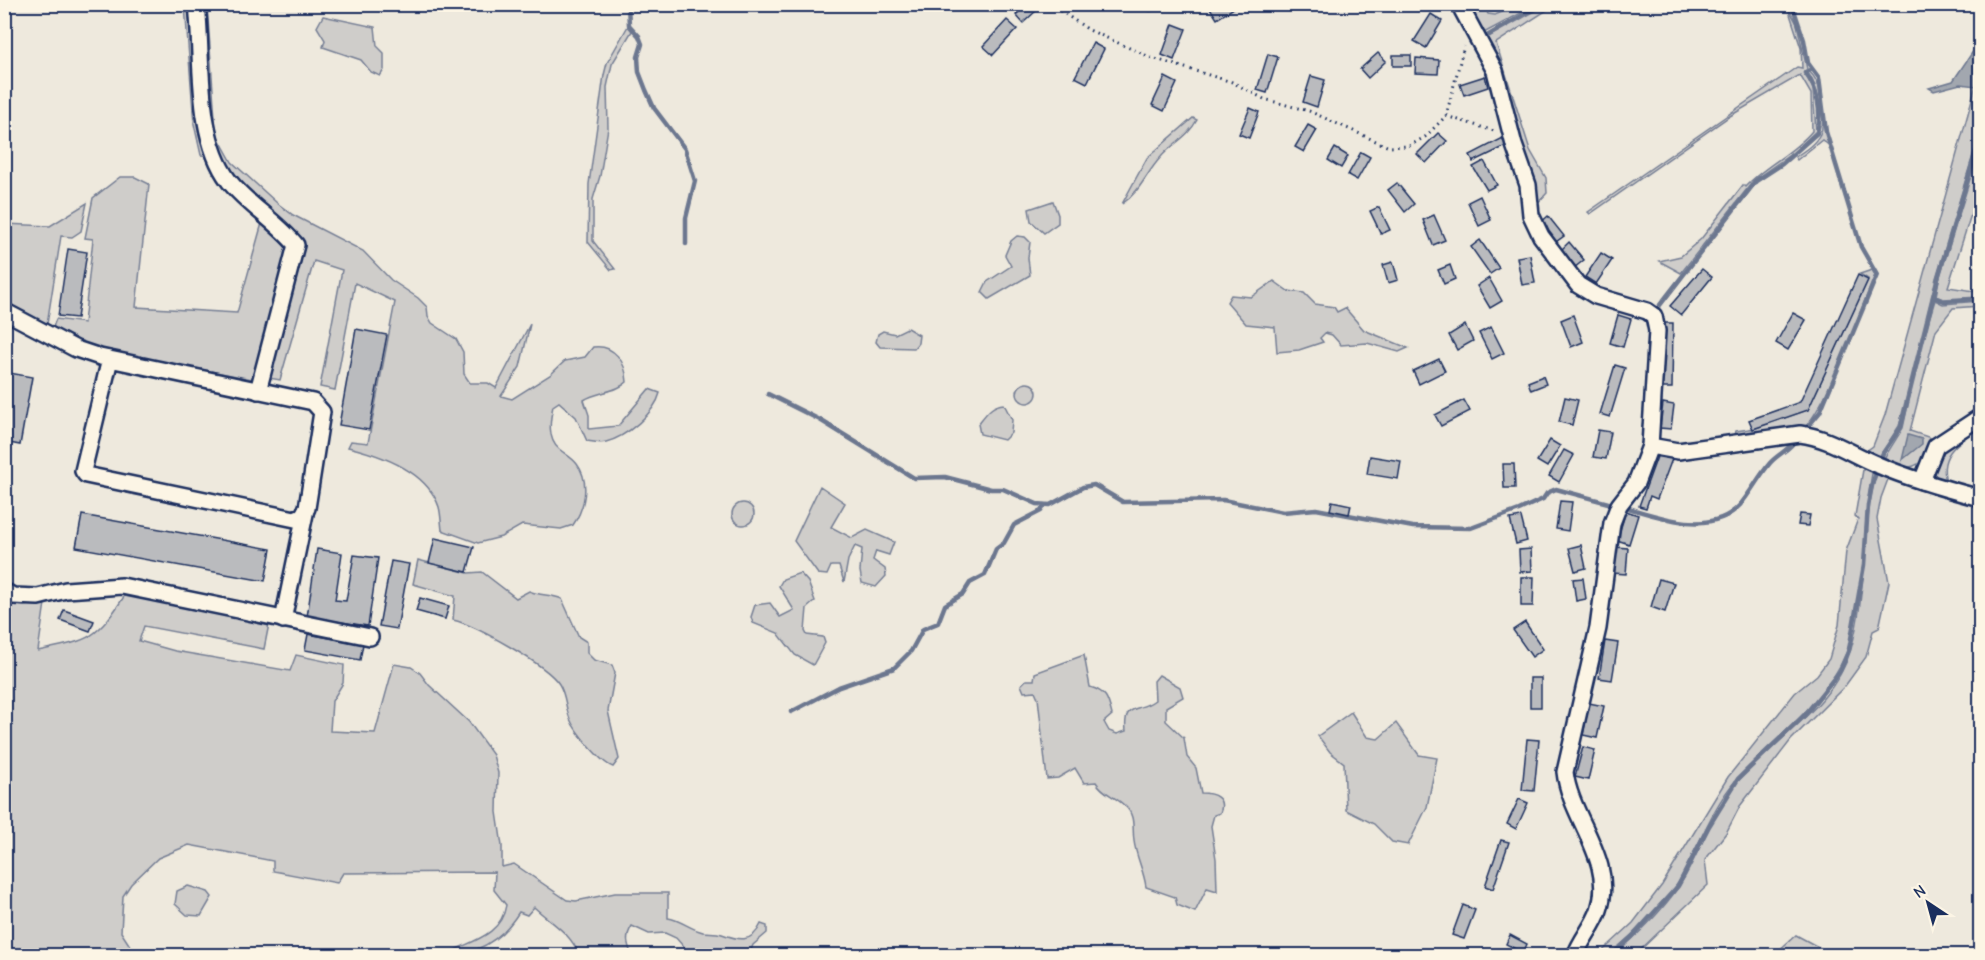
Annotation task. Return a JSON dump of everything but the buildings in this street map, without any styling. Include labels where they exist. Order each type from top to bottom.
[{"type":"street","points":[[197,4],[207,126],[219,164],[238,192],[296,245],[258,391]]},
{"type":"street","points":[[1459,4],[1495,71],[1514,145],[1528,185],[1531,215],[1541,236],[1578,285],[1596,296],[1647,311],[1654,316],[1657,331],[1650,446],[1636,483],[1619,505],[1612,523],[1598,628],[1565,772],[1567,788],[1599,862],[1603,889],[1599,910],[1575,956]]},
{"type":"street","points":[[4,311],[76,350],[314,402],[322,412],[307,508],[283,620]]},
{"type":"street","points":[[110,359],[83,471],[86,475],[295,519],[302,516],[307,508]]},
{"type":"street","points":[[1922,481],[1936,446],[1980,417]]},
{"type":"street","points":[[1650,446],[1678,451],[1800,434],[1832,441],[1877,465],[1980,498]]},
{"type":"street","points":[[4,591],[13,596],[38,597],[66,590],[122,586],[370,637]]},
{"type":"path","points":[[1050,4],[1089,30],[1152,58],[1232,82],[1264,99],[1309,111],[1389,147],[1409,146],[1425,137],[1446,116],[1465,42],[1467,20]]},
{"type":"path","points":[[1446,116],[1495,131]]},
{"type":"shaded area","points":[[185,5],[192,5],[210,156],[201,155],[194,124]]},
{"type":"shaded area","points":[[201,5],[207,5],[216,133],[232,162],[293,215],[363,251],[391,280],[418,298],[427,307],[432,323],[456,339],[463,352],[464,374],[470,383],[488,383],[496,388],[530,324],[520,367],[501,396],[512,399],[550,375],[565,361],[585,357],[593,347],[607,348],[618,356],[627,382],[618,388],[584,400],[589,415],[589,429],[618,426],[649,389],[660,393],[657,401],[639,423],[631,430],[604,443],[587,441],[576,417],[559,402],[553,406],[550,423],[555,445],[575,462],[584,479],[583,504],[573,525],[561,529],[522,525],[501,537],[478,543],[442,530],[439,507],[433,494],[414,474],[388,460],[348,447],[351,441],[368,443],[395,302],[355,283],[335,390],[320,387],[342,270],[314,261],[280,380],[269,378],[303,248],[231,177],[209,124]]},
{"type":"shaded area","points":[[1465,5],[1484,5],[1488,14],[1495,15],[1519,5],[1536,5],[1482,34]]},
{"type":"shaded area","points":[[1546,5],[1555,5],[1496,43],[1530,150],[1546,178],[1547,193],[1534,207],[1485,39]]},
{"type":"shaded area","points":[[1787,5],[1797,24],[1807,69],[1804,72],[1813,89],[1816,131],[1794,152],[1754,180],[1681,273],[1659,261],[1681,256],[1701,239],[1743,185],[1745,187],[1812,131],[1811,94],[1800,75],[1730,116],[1590,214],[1588,212],[1797,67],[1802,68],[1801,48]]},
{"type":"shaded area","points":[[323,16],[375,27],[377,46],[384,53],[384,70],[380,76],[371,72],[361,60],[323,47],[325,40],[317,27]]},
{"type":"shaded area","points":[[628,26],[632,31],[612,64],[607,87],[608,128],[600,176],[593,199],[593,241],[615,269],[611,270],[588,242],[589,184],[604,75],[607,63]]},
{"type":"shaded area","points":[[1980,41],[1980,70],[1976,86],[1960,84],[1934,91],[1929,88],[1953,81]]},
{"type":"shaded area","points":[[1980,70],[1980,132],[1936,278],[1899,426],[1876,462],[1862,454],[1873,446],[1885,415]]},
{"type":"shaded area","points":[[1810,72],[1816,80],[1822,98],[1831,147],[1822,140],[1797,160],[1795,157],[1815,141],[1822,128],[1820,103],[1808,73]]},
{"type":"shaded area","points":[[1193,118],[1197,120],[1189,131],[1161,157],[1139,188],[1122,204],[1147,158]]},
{"type":"shaded area","points":[[1980,147],[1980,186],[1948,287],[1980,292],[1980,297],[1943,299],[1936,296],[1939,279]]},
{"type":"shaded area","points":[[120,177],[135,177],[149,184],[136,307],[237,313],[262,223],[288,249],[252,379],[111,352],[72,339],[53,327],[56,319],[84,323],[93,239],[85,238],[93,198]]},
{"type":"shaded area","points":[[1053,201],[1058,223],[1044,233],[1031,221],[1029,209]]},
{"type":"shaded area","points":[[87,203],[81,231],[72,237],[61,236],[47,324],[5,302],[5,224],[50,226]]},
{"type":"shaded area","points":[[1017,236],[1025,237],[1030,242],[1028,258],[1030,275],[989,299],[982,292],[987,282],[1011,266],[1005,255],[1011,241]]},
{"type":"shaded area","points":[[1872,270],[1875,275],[1832,381],[1822,402],[1801,431],[1732,437],[1736,431],[1756,428],[1808,410],[1868,279],[1860,274]]},
{"type":"shaded area","points":[[1274,281],[1288,291],[1304,293],[1315,304],[1334,307],[1337,312],[1345,308],[1364,330],[1408,348],[1399,352],[1367,343],[1341,345],[1332,335],[1325,333],[1320,338],[1323,342],[1299,350],[1277,352],[1275,327],[1246,324],[1227,302],[1231,295],[1251,297]]},
{"type":"shaded area","points":[[1935,300],[1943,304],[1980,301],[1980,306],[1953,308],[1936,330],[1910,431],[1940,441],[1915,466],[1902,467],[1881,463],[1903,428],[1920,349]]},
{"type":"shaded area","points":[[907,328],[919,335],[918,343],[914,348],[880,347],[876,342],[878,334],[883,331],[895,334]]},
{"type":"shaded area","points":[[1027,383],[1034,386],[1037,393],[1034,400],[1027,403],[1020,400],[1017,393],[1020,386]]},
{"type":"shaded area","points":[[1004,404],[1012,420],[1011,433],[1004,440],[980,434],[978,424],[992,408]]},
{"type":"shaded area","points":[[1980,421],[1980,427],[1957,444],[1947,458],[1944,466],[1948,486],[1936,479],[1937,460],[1942,452],[1956,438]]},
{"type":"shaded area","points":[[1908,435],[1922,439],[1922,444],[1902,460]]},
{"type":"shaded area","points":[[1864,464],[1873,469],[1858,608],[1846,653],[1836,672],[1825,690],[1811,706],[1750,765],[1727,792],[1711,817],[1678,883],[1663,903],[1609,955],[1597,956],[1633,923],[1662,885],[1728,777],[1795,693],[1817,675],[1829,659],[1839,625],[1846,551],[1858,519],[1855,516]]},
{"type":"shaded area","points":[[1878,469],[1890,474],[1881,498],[1877,519],[1889,582],[1879,628],[1873,631],[1866,657],[1845,686],[1791,740],[1740,806],[1726,833],[1705,860],[1708,885],[1635,955],[1613,956],[1671,898],[1686,875],[1716,814],[1739,780],[1818,704],[1843,669],[1856,627],[1872,491]]},
{"type":"shaded area","points":[[820,486],[845,503],[831,527],[852,538],[867,530],[894,542],[889,555],[876,551],[873,560],[885,569],[886,576],[876,587],[862,583],[860,571],[862,549],[855,546],[848,560],[844,582],[839,566],[831,566],[827,575],[818,574],[794,541]]},
{"type":"shaded area","points":[[739,503],[747,503],[754,510],[754,518],[747,525],[739,525],[732,518],[732,510]]},
{"type":"shaded area","points":[[418,560],[468,573],[482,572],[516,598],[529,591],[562,599],[579,637],[587,642],[587,653],[594,660],[612,665],[615,673],[608,711],[619,759],[613,767],[595,753],[577,731],[570,719],[561,688],[552,676],[510,647],[477,629],[453,620],[455,596],[413,584]]},
{"type":"shaded area","points":[[800,573],[808,582],[815,601],[807,608],[805,631],[807,635],[823,637],[825,643],[813,665],[795,655],[778,633],[753,623],[751,617],[755,605],[770,603],[780,617],[794,610],[779,586],[783,579]]},
{"type":"shaded area","points":[[125,595],[269,624],[264,649],[144,626],[139,641],[175,651],[290,671],[296,655],[344,665],[343,683],[332,701],[330,731],[375,733],[394,664],[411,667],[420,673],[429,685],[469,722],[493,755],[498,773],[497,812],[502,846],[502,867],[514,864],[567,900],[576,901],[615,893],[668,893],[668,918],[698,931],[744,939],[753,935],[761,924],[767,926],[767,933],[753,945],[749,955],[691,955],[676,938],[665,933],[649,934],[632,926],[628,934],[628,941],[632,955],[579,955],[566,934],[534,907],[527,915],[519,912],[505,930],[488,944],[468,952],[445,955],[483,937],[498,924],[503,916],[506,905],[494,890],[495,872],[343,873],[337,883],[273,871],[273,861],[189,845],[158,858],[131,884],[123,896],[121,932],[136,955],[5,955],[4,603],[24,606],[45,603],[38,651],[69,644],[90,636],[106,621]]},
{"type":"shaded area","points":[[1084,655],[1090,687],[1106,697],[1112,715],[1104,722],[1109,731],[1117,734],[1126,731],[1129,712],[1155,700],[1154,681],[1159,675],[1180,687],[1183,697],[1166,707],[1166,721],[1184,738],[1187,757],[1196,768],[1201,793],[1218,797],[1221,804],[1220,813],[1214,815],[1211,826],[1216,859],[1217,891],[1207,888],[1195,912],[1177,905],[1175,897],[1146,887],[1135,847],[1131,814],[1125,806],[1096,782],[1084,783],[1075,768],[1058,778],[1047,779],[1038,698],[1035,691],[1024,692],[1021,685],[1026,680],[1034,680],[1035,673]]},
{"type":"shaded area","points":[[1351,712],[1367,737],[1378,739],[1396,723],[1419,755],[1437,758],[1427,807],[1408,845],[1392,842],[1374,824],[1346,810],[1344,763],[1330,752],[1318,736]]},
{"type":"shaded area","points":[[188,886],[208,892],[212,897],[201,916],[187,915],[175,904],[177,891]]},
{"type":"shaded area","points":[[1796,935],[1833,955],[1751,955],[1755,949],[1777,952]]},
{"type":"waterway","points":[[628,4],[629,25],[639,36],[642,44],[638,57],[639,72],[654,108],[685,149],[695,181],[686,218],[686,244]]},
{"type":"waterway","points":[[1487,36],[1542,4]]},
{"type":"waterway","points":[[1792,4],[1804,40],[1808,63],[1819,78],[1826,132],[1861,247],[1877,275],[1820,412],[1805,430]]},
{"type":"waterway","points":[[1660,305],[1756,181],[1782,164],[1817,133],[1818,102],[1813,86],[1805,73],[1811,69]]},
{"type":"waterway","points":[[1611,956],[1632,937],[1678,886],[1709,826],[1738,779],[1804,716],[1840,671],[1849,650],[1864,565],[1868,505],[1872,484],[1883,453],[1901,427],[1938,278],[1980,138]]},
{"type":"waterway","points":[[1933,297],[1944,301],[1980,299]]},
{"type":"waterway","points":[[768,394],[820,420],[914,478],[945,477],[991,489],[1003,489],[1037,504],[1050,505],[1083,487],[1094,485],[1123,502],[1223,500],[1283,512],[1316,509],[1413,527],[1471,528],[1543,499],[1547,493],[1556,489],[1612,504]]},
{"type":"waterway","points":[[1625,507],[1685,522],[1715,520],[1728,515],[1740,505],[1770,463],[1797,438]]},
{"type":"waterway","points":[[791,712],[839,687],[894,668],[911,651],[923,629],[938,623],[945,605],[963,594],[970,583],[985,575],[996,549],[1004,543],[1014,525],[1041,511],[1045,505]]}]
